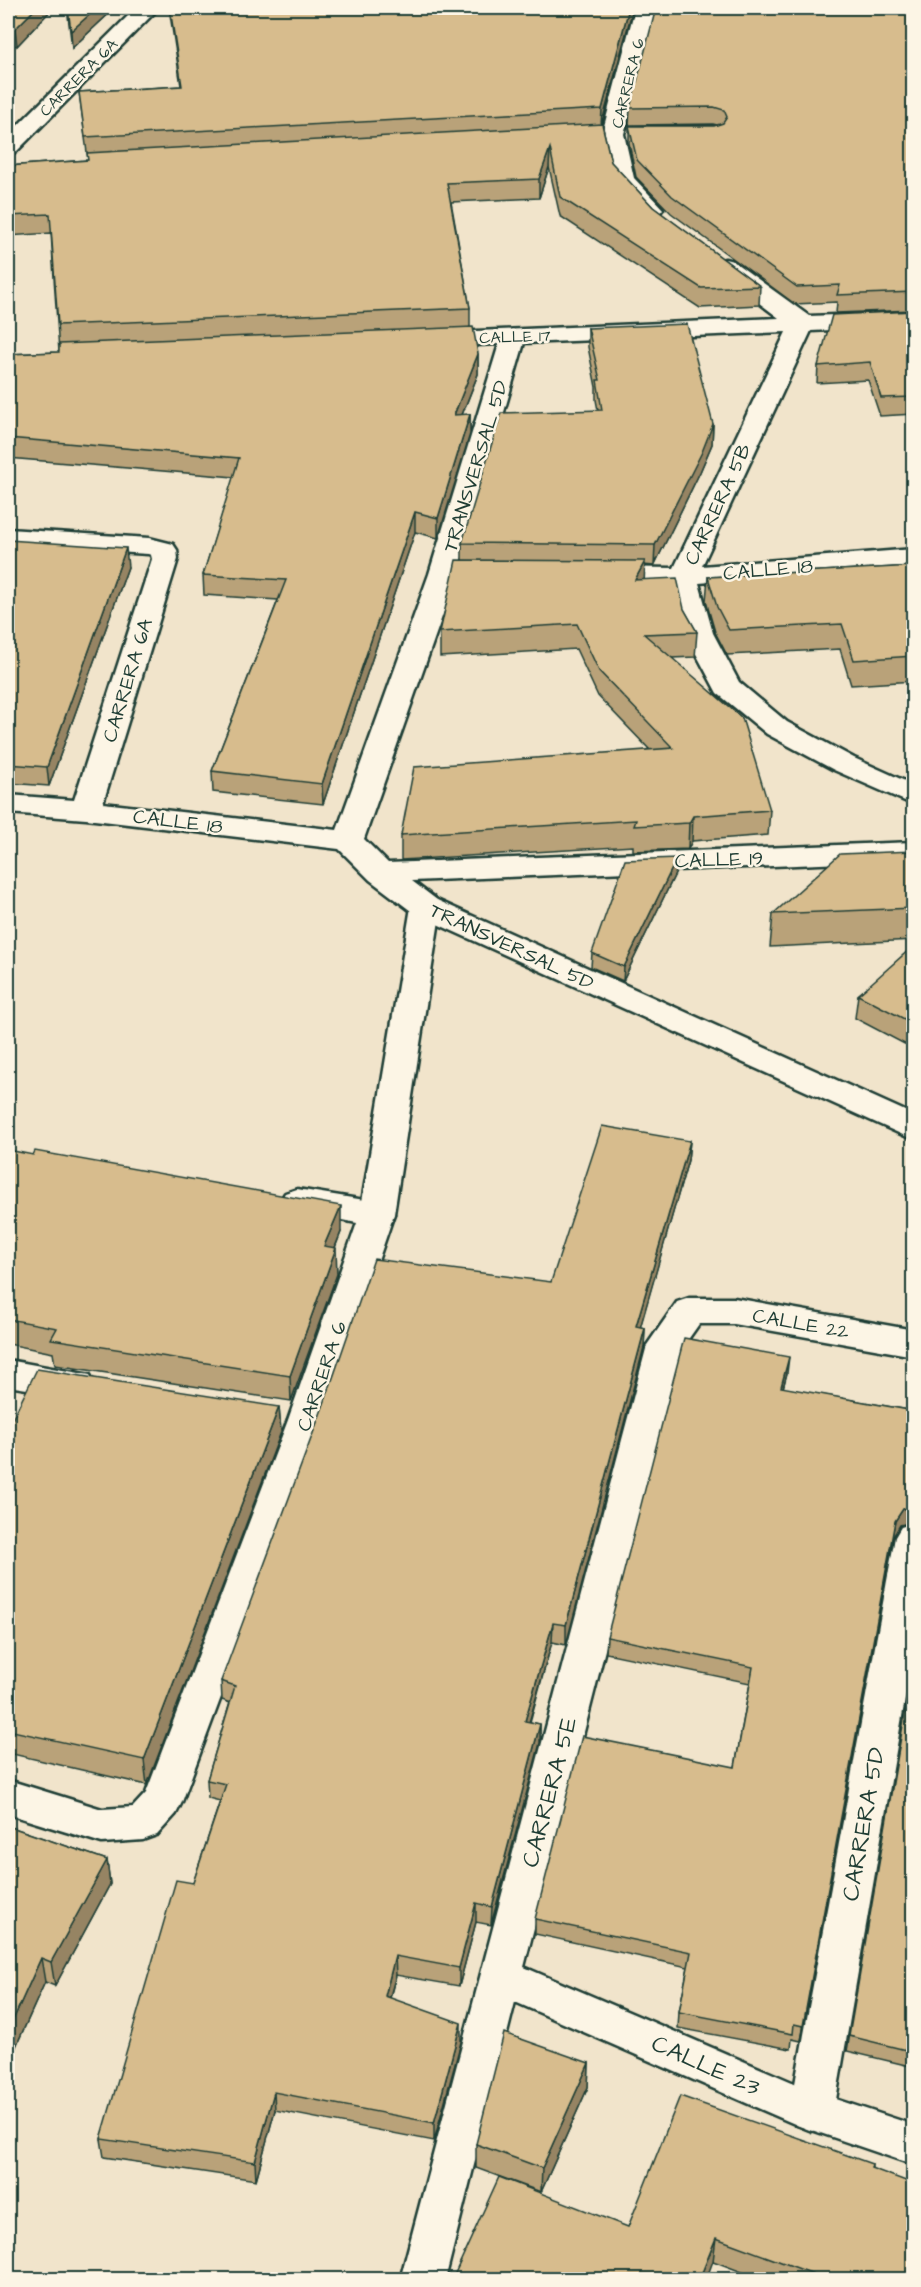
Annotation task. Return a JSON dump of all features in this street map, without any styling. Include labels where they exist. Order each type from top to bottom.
[{"type":"street","name":"CARRERA 6A","points":[[11,160],[148,8]]},
{"type":"street","name":"CARRERA 6","points":[[646,8],[624,134],[623,180],[671,227]]},
{"type":"street","points":[[590,135],[624,134]]},
{"type":"street","points":[[709,255],[802,323]]},
{"type":"street","name":"CALLE 17","points":[[408,341],[914,319]]},
{"type":"street","name":"CARRERA 5B","points":[[802,323],[684,576],[699,633],[727,687],[777,728],[844,764],[914,796]]},
{"type":"street","name":"TRANSVERSAL 5D","points":[[514,337],[454,574],[348,841],[381,873],[426,908],[914,1129]]},
{"type":"street","name":"CARRERA 6A","points":[[8,537],[149,546],[164,550],[165,558],[86,810]]},
{"type":"street","name":"CALLE 18","points":[[569,575],[684,576],[914,557]]},
{"type":"street","name":"CALLE 18","points":[[8,804],[86,810],[348,841]]},
{"type":"street","name":"CALLE 19","points":[[381,873],[914,851]]},
{"type":"street","name":"CARRERA 6","points":[[8,1797],[102,1826],[143,1823],[162,1802],[289,1417],[377,1214],[426,908]]},
{"type":"street","points":[[262,1195],[377,1214]]},
{"type":"street","name":"CALLE 22","points":[[689,1311],[734,1311],[914,1342]]},
{"type":"street","name":"CARRERA 5E","points":[[422,2280],[664,1345],[689,1311]]},
{"type":"street","points":[[8,1373],[111,1389]]},
{"type":"street","name":"CARRERA 5D","points":[[812,2111],[914,1537]]},
{"type":"street","name":"CALLE 23","points":[[501,1976],[812,2111],[914,2145]]},
{"type":"building","points":[[8,8],[36,8],[15,29],[8,28]]},
{"type":"building","points":[[68,8],[97,8],[71,31]]},
{"type":"building","points":[[170,8],[629,8],[602,109],[85,137],[79,92],[182,86]]},
{"type":"building","points":[[656,8],[914,8],[914,292],[837,295],[840,285],[797,287],[672,196],[637,160],[629,126],[714,126],[723,123],[727,117],[724,110],[714,107],[630,108]]},
{"type":"building","points":[[602,124],[611,162],[653,207],[760,286],[701,288],[560,197],[550,148],[539,179],[447,183],[470,308],[58,325],[50,214],[8,216],[8,166],[88,160],[87,153]]},
{"type":"building","points":[[914,311],[914,397],[881,398],[870,362],[818,366],[832,315]]},
{"type":"building","points":[[687,324],[713,424],[702,452],[655,545],[462,543],[501,413],[602,410],[597,380],[600,380],[588,328]]},
{"type":"building","points":[[473,327],[478,354],[454,415],[470,414],[438,518],[415,512],[322,784],[212,771],[286,580],[203,575],[239,458],[8,438],[8,354],[59,352],[59,344]]},
{"type":"building","points":[[8,540],[126,548],[47,767],[8,764]]},
{"type":"building","points":[[456,560],[645,561],[635,580],[677,578],[684,609],[697,632],[644,634],[742,718],[770,810],[693,816],[689,823],[634,826],[636,820],[401,835],[414,767],[673,748],[599,671],[577,624],[440,632]]},
{"type":"building","points":[[914,566],[914,656],[854,660],[842,624],[729,630],[717,607],[708,577]]},
{"type":"building","points":[[914,851],[914,908],[773,914],[840,854]]},
{"type":"building","points":[[677,858],[624,967],[592,953],[625,860]]},
{"type":"building","points":[[910,949],[914,951],[914,1024],[858,995]]},
{"type":"building","points":[[602,1126],[690,1141],[636,1326],[645,1328],[566,1625],[553,1623],[525,1721],[540,1724],[492,1907],[476,1903],[459,1968],[395,1956],[385,1996],[461,2023],[434,2123],[274,2092],[255,2162],[101,2139],[176,1880],[193,1883],[226,1784],[207,1780],[235,1686],[221,1681],[325,1401],[374,1259],[551,1282]]},
{"type":"building","points":[[8,1150],[33,1155],[35,1151],[341,1206],[324,1246],[336,1248],[290,1376],[51,1339],[57,1328],[8,1319]]},
{"type":"building","points":[[684,1338],[789,1357],[781,1387],[914,1411],[914,1506],[903,1509],[895,1521],[803,2026],[794,2024],[793,2034],[679,2012],[691,1952],[535,1919],[582,1736],[735,1767],[753,1667],[607,1637]]},
{"type":"building","points":[[37,1369],[279,1407],[144,1760],[8,1730],[8,1428]]},
{"type":"building","points":[[914,1662],[914,2052],[849,2036]]},
{"type":"building","points":[[8,1826],[107,1860],[51,1962],[41,1958],[8,2031]]},
{"type":"building","points":[[504,2033],[589,2063],[542,2168],[476,2144]]},
{"type":"building","points":[[680,2096],[872,2164],[871,2168],[914,2184],[914,2280],[830,2280],[716,2238],[699,2280],[452,2280],[499,2177],[628,2227]]}]
